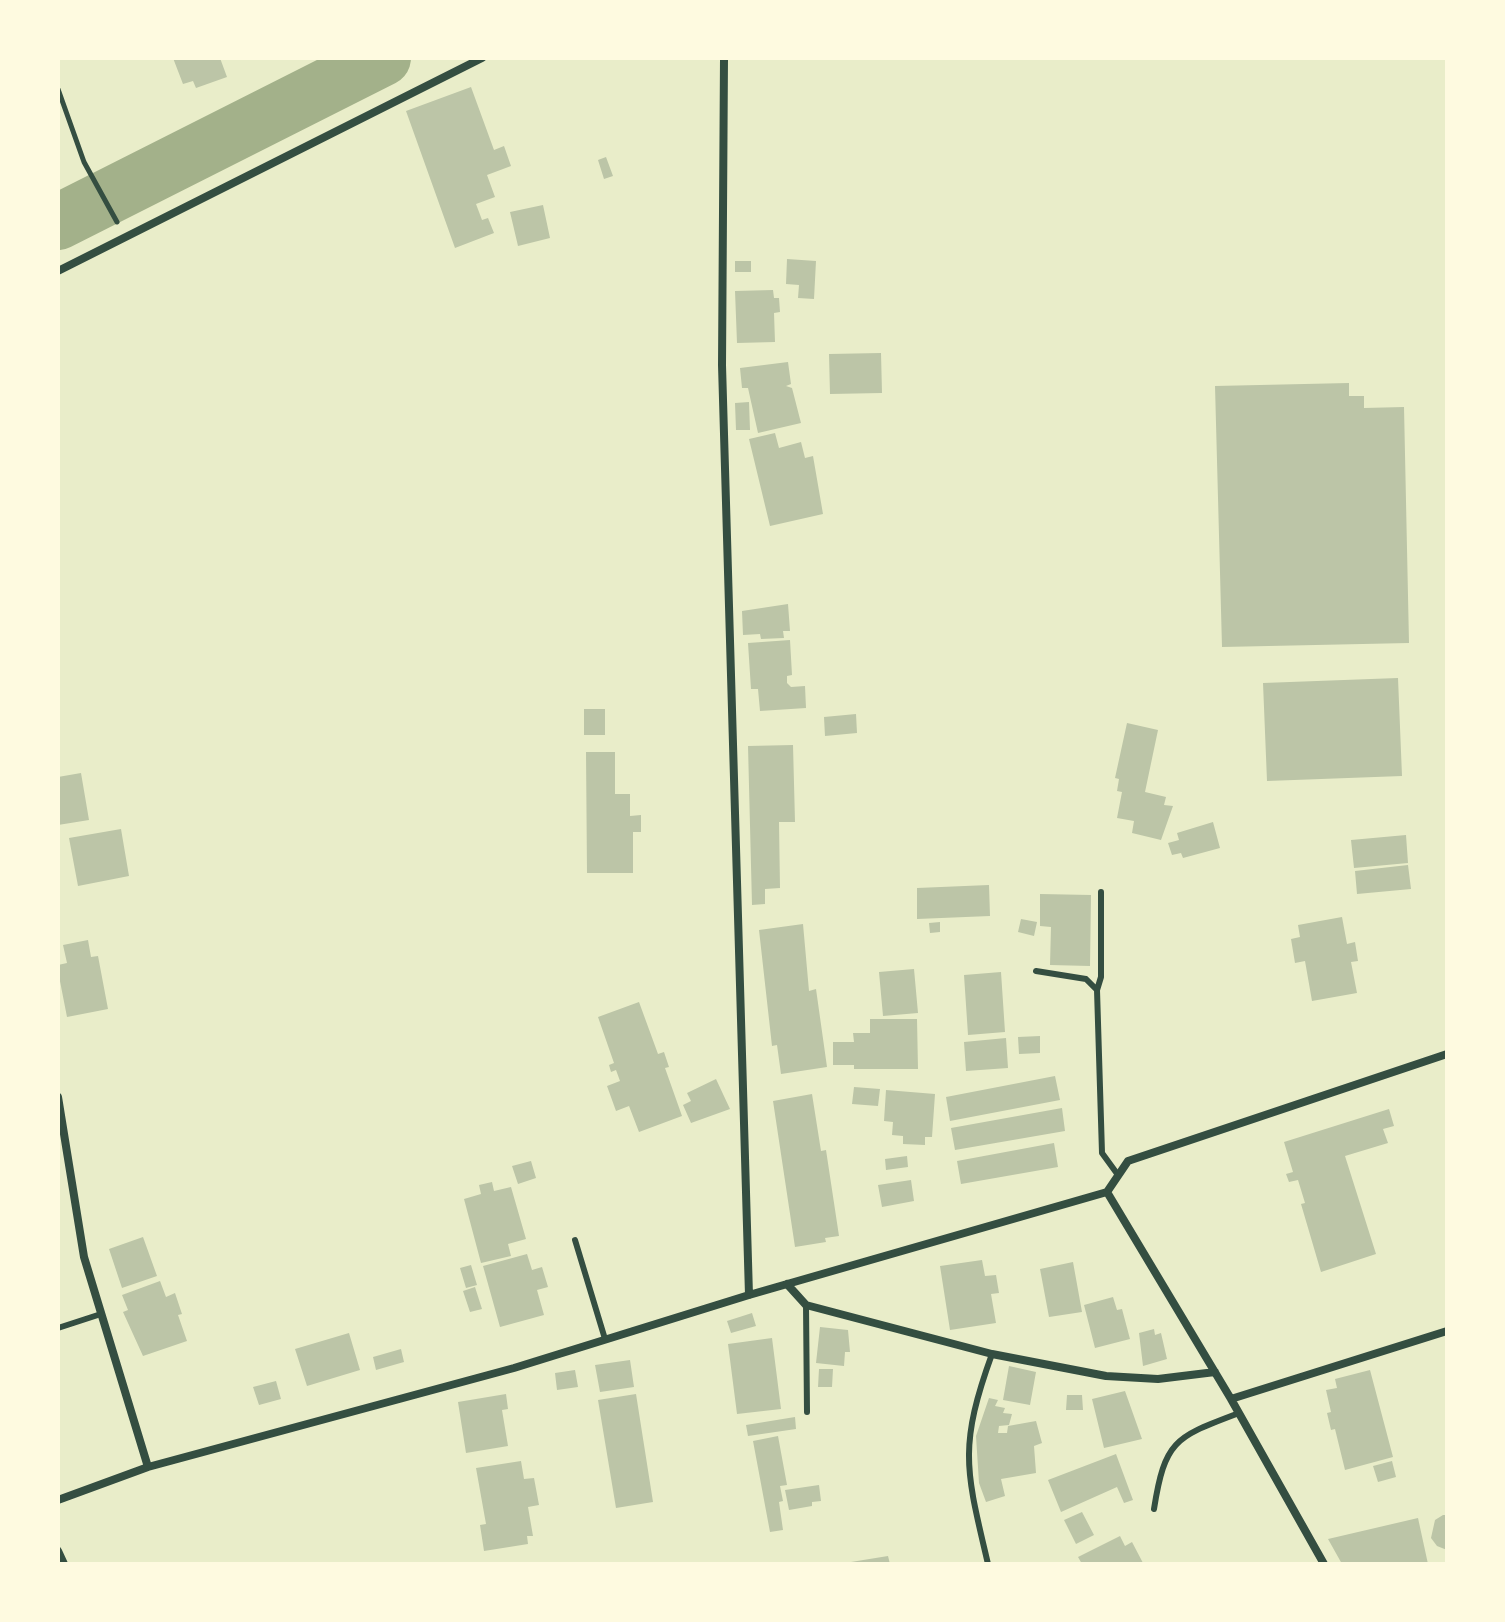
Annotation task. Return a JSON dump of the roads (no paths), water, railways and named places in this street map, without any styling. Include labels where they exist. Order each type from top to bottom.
[{"type":"street","points":[[58,271],[482,58]]},
{"type":"street","points":[[724,58],[722,365],[749,1295]]},
{"type":"street","points":[[58,1500],[148,1467],[605,1339],[1107,1192],[1128,1161],[1447,1054]]},
{"type":"street","points":[[58,1097],[84,1257],[148,1467]]},
{"type":"street","points":[[1107,1192],[1231,1399],[1324,1564]]},
{"type":"street","points":[[787,1284],[806,1305],[992,1354],[1106,1376],[1158,1379],[1215,1372]]},
{"type":"street","points":[[1231,1399],[1447,1331]]},
{"type":"street","points":[[58,1551],[64,1564]]},
{"type":"lane","points":[[1101,892],[1101,977],[1097,990],[1102,1153],[1118,1175]]},
{"type":"lane","points":[[1036,971],[1086,979],[1097,990]]},
{"type":"lane","points":[[575,1240],[605,1339]]},
{"type":"lane","points":[[806,1305],[807,1412]]},
{"type":"lane","points":[[58,1328],[101,1314]]},
{"type":"lane","points":[[988,1564],[967,1475],[967,1443],[973,1407],[992,1354]]},
{"type":"lane","points":[[1154,1509],[1160,1473],[1172,1445],[1191,1432],[1239,1413]]},
{"type":"waterway","points":[[58,222],[383,58]]}]
